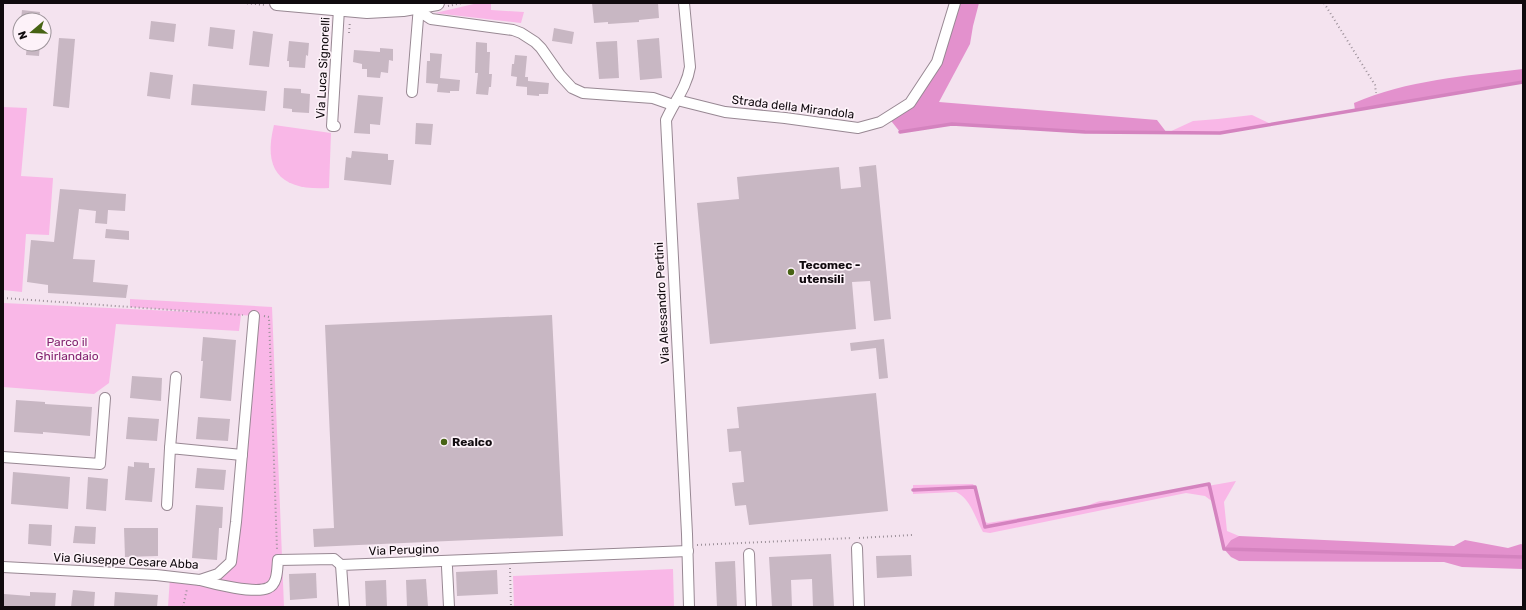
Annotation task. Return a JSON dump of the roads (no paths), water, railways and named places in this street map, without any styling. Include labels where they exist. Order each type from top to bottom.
[{"type":"street","points":[[278,3],[339,9],[383,10],[437,3]]},
{"type":"street","name":"Via Alessandro Pertini","points":[[684,3],[690,67],[686,82],[666,120],[688,548],[689,607]]},
{"type":"street","name":"Strada della Mirandola","points":[[419,6],[425,15],[431,19],[513,30],[522,33],[538,45],[563,78],[576,90],[583,93],[653,98],[725,112],[785,118],[858,128],[880,122],[910,103],[937,62],[955,3]]},
{"type":"street","points":[[412,92],[419,6]]},
{"type":"street","name":"Via Luca Signorelli","points":[[335,126],[332,126],[339,9]]},
{"type":"street","name":"Via Giuseppe Cesare Abba","points":[[3,567],[149,575],[200,580],[218,574],[231,562],[254,316]]},
{"type":"street","points":[[167,505],[176,377]]},
{"type":"street","points":[[3,457],[100,464],[105,398]]},
{"type":"street","points":[[170,448],[242,455]]},
{"type":"street","name":"Via Perugino","points":[[341,565],[509,558],[688,548]]},
{"type":"street","points":[[857,548],[859,607]]},
{"type":"street","points":[[749,554],[751,607]]},
{"type":"street","points":[[200,580],[224,587],[258,589],[268,588],[274,583],[278,560],[334,559],[341,565],[344,607]]},
{"type":"street","name":"Via Perugino","points":[[447,567],[449,607]]},
{"type":"waterway","points":[[900,132],[952,124],[1085,132],[1220,133],[1523,82]]},
{"type":"waterway","points":[[913,490],[975,487],[985,527],[1209,484],[1224,549],[1523,557]]},
{"type":"place","name":"Tecomec - utensili","points":[[791,272]]},
{"type":"place","name":"Realco","points":[[444,442]]},
{"type":"park label","name":"Parco il Ghirlandaio","points":[[67,349]]}]
